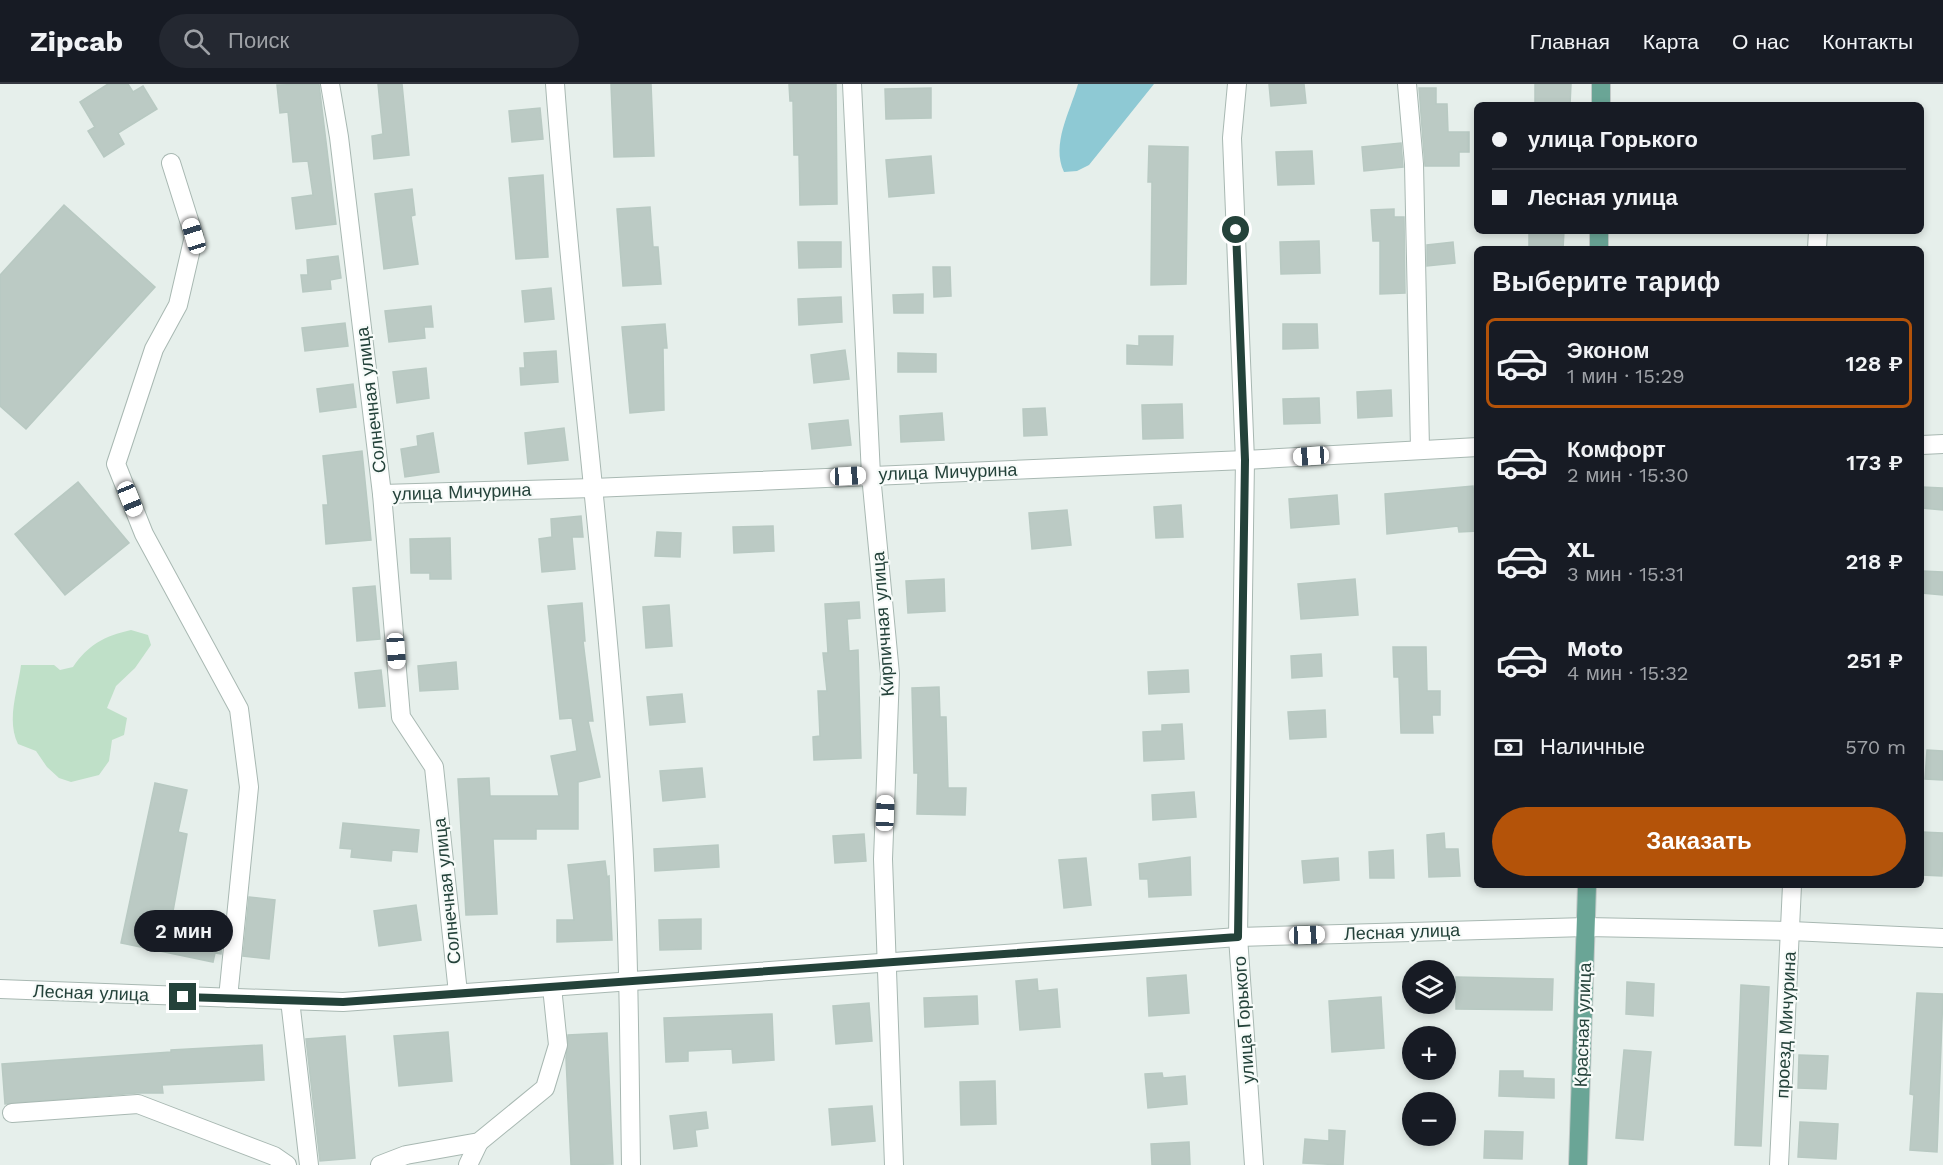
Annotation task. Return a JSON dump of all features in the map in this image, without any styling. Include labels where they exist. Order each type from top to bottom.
[{"type":"main road","points":[[1601,84],[1601,102]]},
{"type":"main road","name":"Красная улица","points":[[1578,1165],[1587,888]]},
{"type":"street","name":"Солнечная улица","points":[[330,84],[339,137],[382,494],[400,717],[434,767],[458,993]]},
{"type":"street","points":[[555,84],[566,235],[593,488],[620,779],[629,982],[631,1165]]},
{"type":"street","name":"Кирпичная улица","points":[[852,84],[871,475],[890,674],[883,859],[894,1165]]},
{"type":"street","name":"улица Горького","points":[[1237,84],[1232,138],[1245,460],[1238,937],[1254,1165]]},
{"type":"street","points":[[1407,84],[1414,164],[1420,448]]},
{"type":"street","points":[[171,163],[194,236],[178,305],[154,349],[116,464],[144,534],[239,709],[249,787],[228,998]]},
{"type":"street","points":[[1924,445],[1943,444]]},
{"type":"street","name":"улица Мичурина","points":[[382,494],[593,488],[1245,460],[1420,448],[1474,447]]},
{"type":"street","name":"проезд Мичурина","points":[[1779,1165],[1792,888]]},
{"type":"street","name":"Лесная улица","points":[[0,989],[343,1002],[1238,937],[1586,927],[1791,931],[1943,938]]},
{"type":"street","points":[[468,1165],[479,1142],[545,1088],[558,1045],[552,987]]},
{"type":"street","points":[[290,1000],[309,1165]]},
{"type":"street","points":[[12,1113],[138,1104],[274,1156],[286,1165]]},
{"type":"street","points":[[380,1165],[406,1155],[479,1142]]},
{"type":"green space","points":[[131,630],[148,635],[151,645],[135,668],[116,686],[107,708],[127,718],[124,735],[112,740],[109,761],[99,775],[71,782],[59,778],[47,767],[36,751],[18,744],[13,715],[21,665],[54,665],[60,670],[73,667],[98,642]]},
{"type":"water","points":[[1078,84],[1154,84],[1089,165],[1077,171],[1064,172],[1060,150],[1061,139]]},
{"type":"building","points":[[108,84],[128,84],[133,92],[143,86],[157,109],[118,133],[124,144],[104,157],[88,131],[95,127],[80,102]]},
{"type":"building","points":[[319,84],[336,224],[296,229],[292,198],[313,195],[308,161],[293,162],[288,112],[280,113],[277,85]]},
{"type":"building","points":[[378,84],[402,84],[409,155],[374,159],[372,136],[383,134]]},
{"type":"building","points":[[611,84],[651,84],[654,156],[614,157]]},
{"type":"building","points":[[789,84],[836,84],[837,204],[800,205],[799,155],[794,155],[793,101],[790,101]]},
{"type":"building","points":[[1269,84],[1304,84],[1306,103],[1271,106]]},
{"type":"building","points":[[1535,84],[1571,84],[1570,102],[1535,102]]},
{"type":"building","points":[[931,88],[931,118],[886,119],[885,89]]},
{"type":"building","points":[[1419,88],[1436,88],[1436,104],[1447,104],[1448,132],[1469,132],[1469,152],[1459,152],[1459,166],[1425,166]]},
{"type":"building","points":[[540,108],[543,139],[512,142],[509,111]]},
{"type":"building","points":[[1401,143],[1403,167],[1364,171],[1362,147]]},
{"type":"building","points":[[1149,146],[1188,147],[1186,284],[1151,285],[1152,182],[1148,182]]},
{"type":"building","points":[[1312,151],[1314,184],[1278,185],[1276,152]]},
{"type":"building","points":[[931,156],[934,193],[889,197],[886,160]]},
{"type":"building","points":[[543,175],[548,257],[516,259],[509,178]]},
{"type":"building","points":[[412,189],[415,215],[411,216],[418,264],[384,269],[375,194]]},
{"type":"building","points":[[64,205],[155,287],[26,429],[0,406],[0,275]]},
{"type":"building","points":[[650,207],[653,247],[658,247],[661,284],[623,286],[617,209]]},
{"type":"building","points":[[1394,209],[1394,217],[1404,217],[1405,293],[1380,294],[1380,241],[1373,241],[1371,210]]},
{"type":"building","points":[[1529,234],[1564,234],[1563,246],[1529,246]]},
{"type":"building","points":[[1319,241],[1320,273],[1281,274],[1280,242]]},
{"type":"building","points":[[798,242],[841,242],[841,267],[799,268]]},
{"type":"building","points":[[1453,242],[1455,263],[1427,266],[1427,245]]},
{"type":"building","points":[[338,256],[341,278],[330,280],[331,289],[303,292],[301,275],[308,275],[307,260]]},
{"type":"building","points":[[933,267],[950,267],[951,296],[934,297]]},
{"type":"building","points":[[551,288],[554,319],[525,322],[522,291]]},
{"type":"building","points":[[923,294],[923,313],[894,313],[893,295]]},
{"type":"building","points":[[841,297],[842,322],[799,325],[798,299]]},
{"type":"building","points":[[431,306],[433,327],[424,327],[425,338],[389,342],[385,311]]},
{"type":"building","points":[[345,323],[348,346],[305,351],[302,328]]},
{"type":"building","points":[[665,324],[667,348],[663,348],[664,410],[630,413],[622,327]]},
{"type":"building","points":[[1283,324],[1317,324],[1318,348],[1283,349]]},
{"type":"building","points":[[1139,336],[1173,336],[1172,365],[1127,364],[1127,345],[1139,346]]},
{"type":"building","points":[[845,350],[849,379],[814,383],[811,355]]},
{"type":"building","points":[[556,351],[558,382],[521,385],[520,368],[525,368],[524,353]]},
{"type":"building","points":[[898,353],[936,354],[936,372],[898,372]]},
{"type":"building","points":[[426,368],[429,398],[397,403],[393,372]]},
{"type":"building","points":[[353,384],[356,407],[320,412],[317,389]]},
{"type":"building","points":[[1391,390],[1392,416],[1358,418],[1357,392]]},
{"type":"building","points":[[1319,398],[1320,423],[1284,424],[1283,399]]},
{"type":"building","points":[[1182,404],[1183,438],[1143,439],[1142,405]]},
{"type":"building","points":[[1045,408],[1047,435],[1024,436],[1023,409]]},
{"type":"building","points":[[942,413],[944,440],[901,442],[900,416]]},
{"type":"building","points":[[848,420],[851,445],[812,449],[809,424]]},
{"type":"building","points":[[564,428],[568,460],[528,464],[525,433]]},
{"type":"building","points":[[433,433],[439,472],[405,477],[401,449],[418,446],[417,436]]},
{"type":"building","points":[[362,451],[371,540],[326,544],[323,505],[328,505],[323,456]]},
{"type":"building","points":[[78,482],[129,543],[65,595],[15,534]]},
{"type":"building","points":[[1473,486],[1474,531],[1459,532],[1458,526],[1387,534],[1385,494]]},
{"type":"building","points":[[1924,487],[1943,488],[1943,510],[1924,508]]},
{"type":"building","points":[[1337,495],[1339,524],[1291,528],[1289,499]]},
{"type":"building","points":[[1181,505],[1183,537],[1156,538],[1154,507]]},
{"type":"building","points":[[1067,510],[1071,545],[1032,549],[1029,513]]},
{"type":"building","points":[[581,516],[583,537],[572,537],[575,569],[542,572],[539,539],[552,537],[551,519]]},
{"type":"building","points":[[773,526],[774,551],[734,553],[733,527]]},
{"type":"building","points":[[657,532],[681,533],[680,557],[655,556]]},
{"type":"building","points":[[450,538],[451,579],[430,579],[430,573],[411,573],[410,539]]},
{"type":"building","points":[[1924,571],[1943,572],[1943,595],[1924,593]]},
{"type":"building","points":[[944,579],[945,611],[908,613],[906,581]]},
{"type":"building","points":[[1355,579],[1358,615],[1301,619],[1298,584]]},
{"type":"building","points":[[375,586],[380,639],[357,641],[353,588]]},
{"type":"building","points":[[859,602],[860,618],[847,619],[849,651],[858,650],[861,758],[814,760],[813,737],[820,736],[818,691],[827,691],[823,653],[828,653],[825,604]]},
{"type":"building","points":[[582,603],[585,641],[583,641],[593,721],[588,721],[600,777],[578,782],[578,829],[536,829],[536,839],[493,839],[497,914],[466,915],[458,779],[489,778],[490,796],[559,796],[551,756],[577,751],[572,718],[560,719],[548,606]]},
{"type":"building","points":[[669,605],[672,646],[646,648],[643,607]]},
{"type":"building","points":[[1393,647],[1426,647],[1427,691],[1440,691],[1440,715],[1432,715],[1433,733],[1401,733],[1399,677],[1394,677]]},
{"type":"building","points":[[1321,654],[1322,676],[1292,678],[1291,656]]},
{"type":"building","points":[[456,662],[458,689],[420,691],[418,666]]},
{"type":"building","points":[[381,670],[385,706],[359,708],[355,673]]},
{"type":"building","points":[[1188,670],[1189,692],[1149,694],[1148,672]]},
{"type":"building","points":[[939,687],[940,717],[946,717],[948,788],[966,788],[965,815],[917,814],[918,773],[914,773],[912,688]]},
{"type":"building","points":[[682,694],[685,722],[650,725],[647,697]]},
{"type":"building","points":[[1325,710],[1326,737],[1290,739],[1288,712]]},
{"type":"building","points":[[1182,724],[1184,759],[1144,761],[1143,732],[1162,731],[1162,725]]},
{"type":"building","points":[[1927,750],[1943,751],[1943,780],[1925,779]]},
{"type":"building","points":[[702,768],[705,797],[663,801],[660,771]]},
{"type":"building","points":[[155,783],[187,790],[178,832],[187,834],[173,911],[224,922],[221,954],[215,953],[213,962],[121,943]]},
{"type":"building","points":[[1194,792],[1196,817],[1153,820],[1152,795]]},
{"type":"building","points":[[343,823],[419,830],[417,852],[392,850],[391,861],[351,857],[352,849],[340,848]]},
{"type":"building","points":[[1924,832],[1943,833],[1942,876],[1924,875]]},
{"type":"building","points":[[1444,833],[1445,849],[1458,849],[1460,876],[1429,877],[1427,835]]},
{"type":"building","points":[[864,834],[866,861],[835,863],[833,836]]},
{"type":"building","points":[[718,845],[719,867],[655,871],[654,849]]},
{"type":"building","points":[[1393,850],[1394,878],[1370,878],[1369,852]]},
{"type":"building","points":[[1190,857],[1191,895],[1149,897],[1148,879],[1140,879],[1139,864]]},
{"type":"building","points":[[1086,858],[1091,905],[1064,908],[1059,860]]},
{"type":"building","points":[[1338,858],[1339,880],[1304,883],[1302,861]]},
{"type":"building","points":[[605,861],[607,877],[609,876],[612,940],[557,942],[557,920],[574,920],[568,865]]},
{"type":"building","points":[[249,897],[275,900],[269,959],[243,956]]},
{"type":"building","points":[[416,905],[421,940],[379,946],[374,911]]},
{"type":"building","points":[[701,919],[701,949],[660,950],[659,920]]},
{"type":"building","points":[[1186,975],[1189,1013],[1149,1016],[1147,978]]},
{"type":"building","points":[[1456,977],[1553,979],[1552,1010],[1456,1009]]},
{"type":"building","points":[[1037,979],[1038,991],[1057,989],[1060,1027],[1020,1030],[1016,981]]},
{"type":"building","points":[[1627,982],[1654,984],[1653,1016],[1626,1014]]},
{"type":"building","points":[[1741,985],[1769,987],[1761,1146],[1735,1145]]},
{"type":"building","points":[[1917,993],[1943,994],[1937,1152],[1910,1150],[1914,1095],[1910,1094]]},
{"type":"building","points":[[977,996],[978,1024],[925,1027],[924,998]]},
{"type":"building","points":[[1381,997],[1384,1048],[1332,1052],[1329,1001]]},
{"type":"building","points":[[869,1003],[872,1041],[836,1044],[833,1006]]},
{"type":"building","points":[[772,1014],[774,1060],[733,1063],[732,1049],[688,1051],[688,1061],[666,1062],[664,1018]]},
{"type":"building","points":[[448,1032],[452,1081],[399,1086],[394,1036]]},
{"type":"building","points":[[607,1033],[613,1164],[571,1165],[566,1058],[568,1035]]},
{"type":"building","points":[[345,1036],[355,1158],[320,1161],[306,1039]]},
{"type":"building","points":[[262,1045],[264,1080],[162,1085],[163,1093],[137,1093],[5,1104],[2,1064]]},
{"type":"building","points":[[1624,1050],[1651,1052],[1643,1140],[1616,1138]]},
{"type":"building","points":[[1799,1055],[1828,1056],[1826,1089],[1798,1088]]},
{"type":"building","points":[[1500,1071],[1523,1071],[1523,1078],[1554,1079],[1554,1098],[1499,1096]]},
{"type":"building","points":[[1162,1073],[1163,1078],[1185,1076],[1187,1104],[1148,1108],[1145,1074]]},
{"type":"building","points":[[995,1081],[996,1124],[961,1125],[960,1082]]},
{"type":"building","points":[[872,1106],[875,1141],[832,1145],[829,1109]]},
{"type":"building","points":[[706,1112],[708,1128],[695,1130],[697,1146],[674,1149],[670,1116]]},
{"type":"building","points":[[1800,1122],[1838,1124],[1836,1159],[1798,1157]]},
{"type":"building","points":[[1329,1130],[1345,1131],[1343,1165],[1303,1163],[1305,1139],[1329,1141]]},
{"type":"building","points":[[1485,1131],[1523,1132],[1522,1159],[1484,1158]]},
{"type":"building","points":[[1189,1142],[1190,1165],[1152,1165],[1151,1144]]},
{"type":"route","points":[[183,997],[343,1002],[1238,937],[1245,460],[1236,230]]}]
